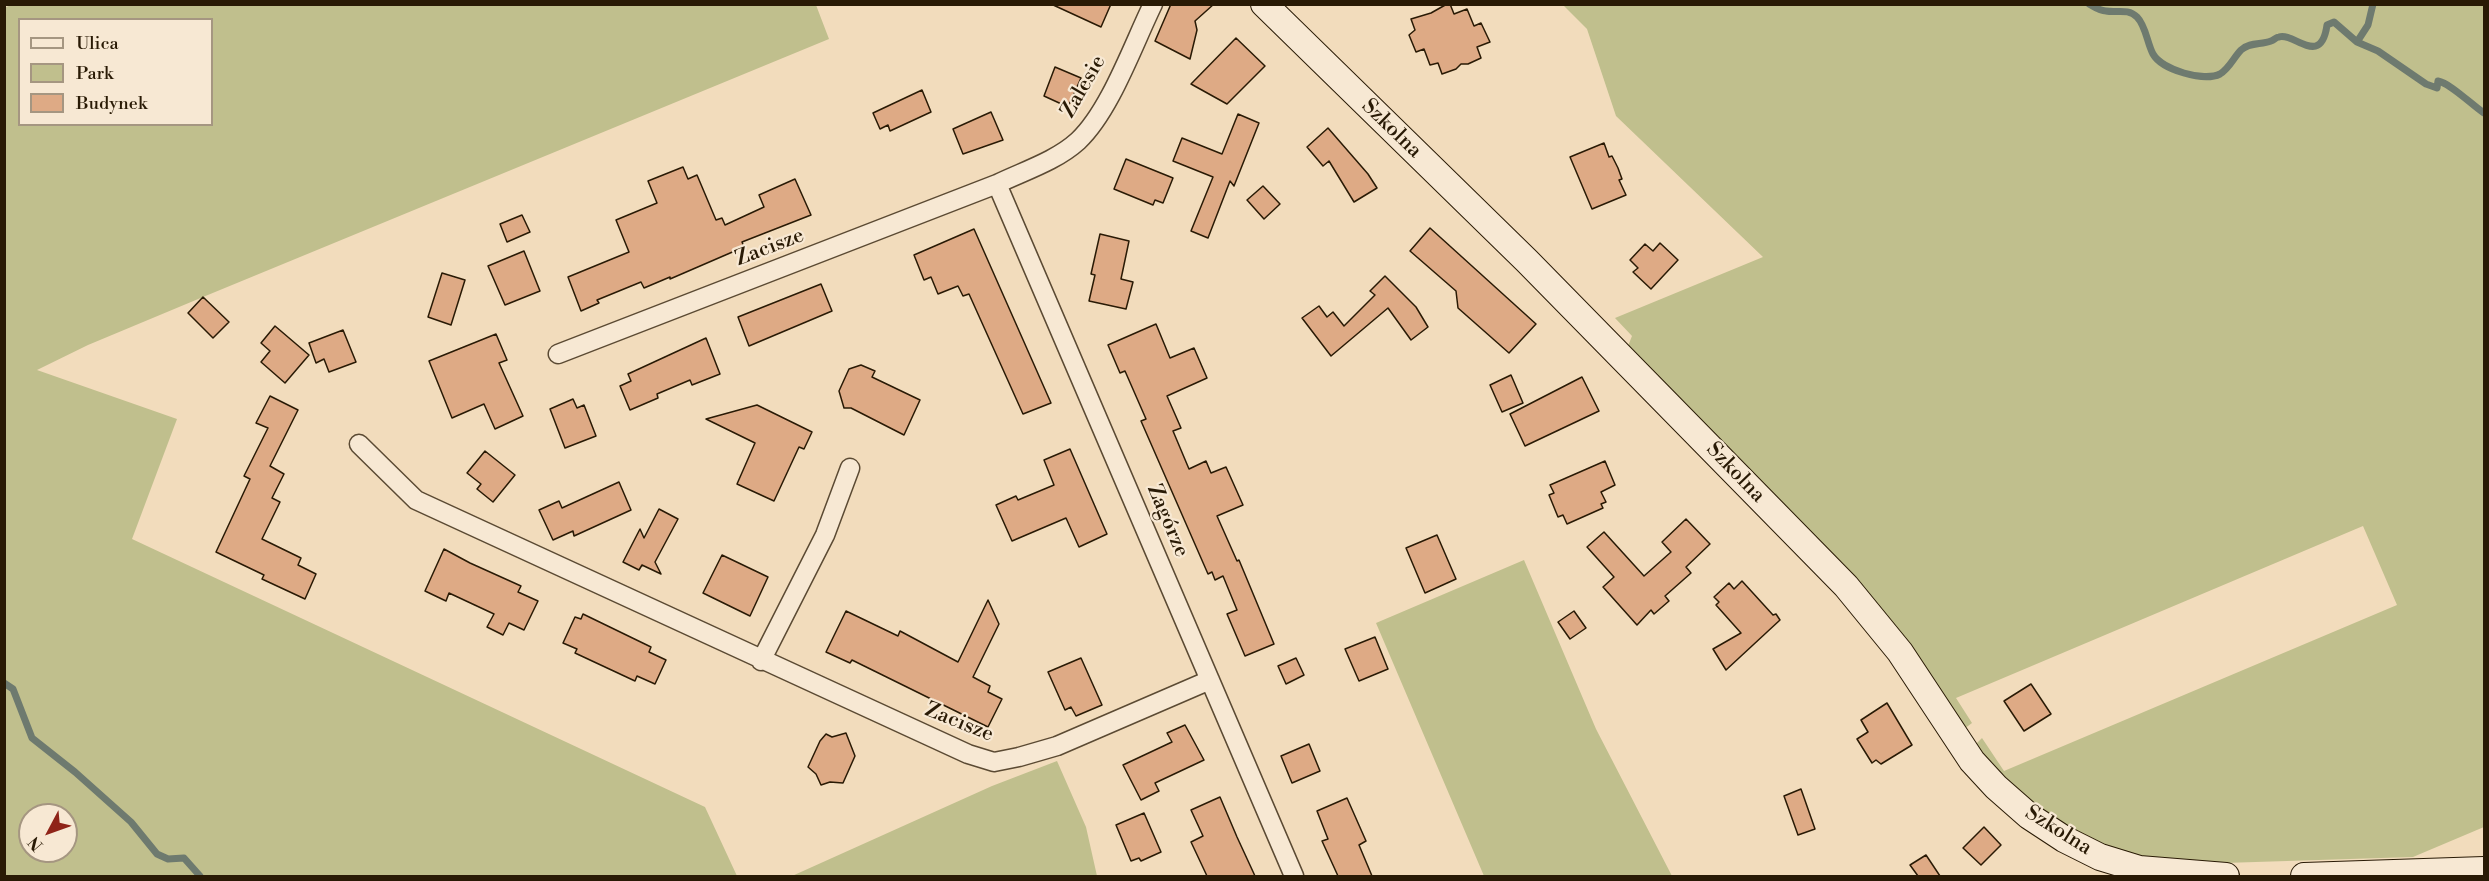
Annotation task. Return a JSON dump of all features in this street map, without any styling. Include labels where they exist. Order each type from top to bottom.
[{"type":"street","name":"Zalesie","points":[[997,184],[1047,161],[1078,141],[1102,110],[1153,4]]},
{"type":"street","name":"Szkolna","points":[[1264,4],[1527,261],[1846,586],[1900,652],[1972,760],[1996,787],[2029,816],[2064,839],[2138,873],[2226,876]]},
{"type":"street","name":"Zacisze","points":[[558,354],[997,184]]},
{"type":"street","name":"Zagórze","points":[[997,184],[1294,876]]},
{"type":"street","name":"Zacisze","points":[[359,444],[416,500],[761,661],[968,754],[994,762],[1019,758],[1057,746],[1210,680]]},
{"type":"street","points":[[761,661],[825,535],[850,468]]},
{"type":"street","points":[[2304,876],[2484,870]]},
{"type":"green space","points":[[11,5],[816,5],[829,39],[88,345],[37,370],[177,419],[132,539],[705,807],[737,876],[5,876],[4,8]]},
{"type":"green space","points":[[1563,5],[2484,5],[2484,827],[2413,857],[2224,863],[2161,861],[2125,853],[2086,838],[2046,816],[2005,782],[1974,746],[1982,738],[2004,771],[2397,605],[2363,526],[1956,698],[1972,723],[1964,729],[1921,660],[1850,573],[1628,346],[1632,336],[1615,318],[1763,257],[1616,116],[1587,29]]},
{"type":"green space","points":[[1524,560],[1596,729],[1672,876],[1484,876],[1376,623]]},
{"type":"green space","points":[[1057,761],[1086,827],[1097,876],[792,876],[992,786]]},
{"type":"building","points":[[1051,4],[1111,4],[1101,27]]},
{"type":"building","points":[[1171,4],[1214,4],[1195,21],[1197,30],[1190,59],[1155,41]]},
{"type":"building","points":[[1450,4],[1454,14],[1467,9],[1474,26],[1481,23],[1490,42],[1477,47],[1481,58],[1468,64],[1461,64],[1456,69],[1442,74],[1438,63],[1430,65],[1424,49],[1416,52],[1409,35],[1415,30],[1411,19],[1431,13]]},
{"type":"building","points":[[1236,38],[1265,66],[1227,104],[1191,84]]},
{"type":"building","points":[[1055,67],[1081,78],[1068,107],[1044,96]]},
{"type":"building","points":[[922,90],[931,112],[890,131],[888,125],[880,129],[873,113]]},
{"type":"building","points":[[991,112],[1003,140],[963,154],[953,129]]},
{"type":"building","points":[[1238,114],[1259,123],[1234,186],[1230,181],[1208,238],[1191,231],[1213,177],[1173,161],[1182,138],[1222,154]]},
{"type":"building","points":[[1328,128],[1368,174],[1377,188],[1354,202],[1329,161],[1323,166],[1307,147]]},
{"type":"building","points":[[1604,143],[1609,157],[1612,156],[1618,168],[1622,179],[1619,180],[1626,195],[1592,209],[1570,157]]},
{"type":"building","points":[[1126,159],[1173,178],[1163,203],[1155,200],[1153,205],[1114,189]]},
{"type":"building","points":[[683,167],[688,179],[697,175],[716,220],[722,218],[725,225],[764,207],[759,195],[795,179],[811,215],[742,242],[744,247],[670,279],[670,277],[644,288],[641,282],[597,300],[599,303],[581,311],[568,277],[629,252],[616,220],[657,203],[648,181]]},
{"type":"building","points":[[1263,186],[1280,204],[1264,219],[1247,200]]},
{"type":"building","points":[[522,215],[530,232],[507,242],[500,224]]},
{"type":"building","points":[[1430,228],[1536,324],[1509,353],[1458,308],[1456,291],[1410,251]]},
{"type":"building","points":[[974,229],[1051,403],[1023,414],[969,294],[963,296],[958,286],[938,294],[931,277],[924,280],[914,255]]},
{"type":"building","points":[[1100,234],[1129,241],[1121,279],[1133,282],[1126,309],[1089,301],[1095,275],[1091,274]]},
{"type":"building","points":[[1660,243],[1678,260],[1651,289],[1633,272],[1638,268],[1630,260],[1645,244],[1653,251]]},
{"type":"building","points":[[524,251],[540,291],[505,305],[488,266]]},
{"type":"building","points":[[442,273],[465,280],[451,325],[428,317]]},
{"type":"building","points":[[1385,276],[1416,307],[1428,327],[1411,340],[1388,308],[1331,356],[1302,318],[1319,306],[1327,317],[1333,312],[1344,326],[1375,295],[1370,291]]},
{"type":"building","points":[[821,284],[832,311],[749,346],[738,317]]},
{"type":"building","points":[[203,297],[229,322],[213,338],[188,313]]},
{"type":"building","points":[[1156,324],[1170,358],[1194,348],[1207,378],[1167,396],[1181,428],[1173,431],[1189,469],[1206,461],[1211,473],[1226,467],[1243,505],[1217,516],[1237,561],[1239,560],[1274,644],[1245,656],[1227,614],[1237,610],[1223,576],[1215,580],[1212,572],[1208,574],[1141,421],[1146,419],[1125,371],[1120,373],[1108,345]]},
{"type":"building","points":[[275,326],[309,355],[285,383],[261,362],[270,351],[261,343]]},
{"type":"building","points":[[343,330],[356,362],[329,372],[324,359],[316,363],[309,343]]},
{"type":"building","points":[[496,334],[507,360],[499,363],[523,416],[495,429],[484,404],[452,418],[429,361]]},
{"type":"building","points":[[706,338],[720,374],[692,385],[690,380],[657,394],[658,398],[630,410],[620,386],[631,381],[628,374]]},
{"type":"building","points":[[861,365],[875,371],[872,377],[920,400],[904,435],[851,408],[844,408],[839,391],[849,369]]},
{"type":"building","points":[[1511,375],[1523,403],[1502,412],[1490,385]]},
{"type":"building","points":[[1582,377],[1599,411],[1525,446],[1510,414]]},
{"type":"building","points":[[270,396],[298,410],[270,466],[284,474],[272,498],[280,502],[262,539],[301,558],[298,565],[316,574],[305,599],[262,579],[264,575],[216,552],[250,479],[244,476],[268,428],[256,423]]},
{"type":"building","points":[[573,399],[577,408],[584,405],[596,436],[565,448],[550,409]]},
{"type":"building","points":[[757,405],[812,432],[804,449],[799,447],[774,501],[737,484],[755,443],[706,419]]},
{"type":"building","points":[[1070,449],[1107,534],[1079,547],[1066,518],[1012,541],[996,505],[1016,496],[1018,500],[1054,485],[1044,460]]},
{"type":"building","points":[[485,451],[515,475],[493,502],[477,489],[481,484],[467,473]]},
{"type":"building","points":[[1605,461],[1615,485],[1601,492],[1606,502],[1601,504],[1603,508],[1567,524],[1563,515],[1558,517],[1549,495],[1554,493],[1550,485]]},
{"type":"building","points":[[619,482],[631,510],[574,536],[573,531],[553,540],[539,510],[559,501],[562,508]]},
{"type":"building","points":[[659,509],[678,519],[655,562],[661,574],[642,565],[639,570],[623,562],[640,529],[644,538]]},
{"type":"building","points":[[1686,519],[1710,544],[1686,567],[1691,573],[1665,596],[1669,601],[1654,614],[1651,610],[1637,625],[1603,587],[1614,577],[1587,547],[1604,532],[1644,576],[1671,552],[1662,542]]},
{"type":"building","points":[[1437,535],[1456,579],[1425,593],[1406,548]]},
{"type":"building","points":[[444,549],[521,586],[518,592],[538,601],[524,630],[509,623],[503,635],[487,627],[494,614],[449,593],[446,601],[425,591]]},
{"type":"building","points":[[722,555],[768,577],[750,616],[703,593]]},
{"type":"building","points":[[1742,581],[1780,620],[1726,670],[1713,649],[1741,633],[1716,605],[1719,602],[1714,597],[1729,583],[1734,589]]},
{"type":"building","points":[[988,600],[999,624],[973,677],[990,686],[988,692],[1002,699],[988,727],[852,660],[850,663],[826,652],[846,611],[898,636],[900,631],[958,662]]},
{"type":"building","points":[[1574,611],[1586,628],[1570,639],[1558,622]]},
{"type":"building","points":[[583,614],[651,647],[649,652],[666,660],[655,684],[637,676],[635,681],[575,653],[577,649],[563,643],[575,617],[581,619]]},
{"type":"building","points":[[1375,637],[1388,669],[1359,681],[1345,649]]},
{"type":"building","points":[[1081,658],[1102,705],[1076,716],[1071,707],[1065,710],[1048,672]]},
{"type":"building","points":[[1296,658],[1304,675],[1286,684],[1278,666]]},
{"type":"building","points":[[2031,684],[2051,714],[2024,731],[2004,701]]},
{"type":"building","points":[[1887,703],[1912,745],[1881,764],[1876,760],[1872,763],[1857,739],[1868,732],[1861,720]]},
{"type":"building","points":[[1185,725],[1204,760],[1155,783],[1159,791],[1141,800],[1123,765],[1172,742],[1167,733]]},
{"type":"building","points":[[846,733],[855,756],[843,783],[830,782],[821,785],[816,774],[808,767],[820,741],[826,734],[832,737]]},
{"type":"building","points":[[1309,744],[1320,771],[1292,783],[1281,756]]},
{"type":"building","points":[[1801,789],[1815,829],[1798,835],[1784,796]]},
{"type":"building","points":[[1220,797],[1255,876],[1207,876],[1191,842],[1203,836],[1191,810]]},
{"type":"building","points":[[1347,798],[1366,841],[1359,845],[1372,876],[1338,876],[1322,841],[1328,839],[1317,811]]},
{"type":"building","points":[[1144,813],[1161,852],[1141,861],[1139,858],[1131,861],[1116,825]]},
{"type":"building","points":[[1984,827],[2001,845],[1981,865],[1963,848]]},
{"type":"building","points":[[1926,855],[1940,876],[1918,876],[1910,865]]},
{"type":"waterway","points":[[2089,4],[2097,9],[2134,14],[2142,25],[2151,50],[2158,60],[2184,73],[2204,76],[2213,76],[2223,72],[2244,47],[2272,41],[2278,37],[2285,37],[2306,45],[2319,44],[2324,38],[2327,25],[2334,22],[2357,42],[2378,51],[2426,84],[2437,88],[2438,81],[2443,83],[2484,113]]},
{"type":"waterway","points":[[2357,42],[2368,25],[2373,4]]},
{"type":"waterway","points":[[4,683],[13,689],[32,738],[75,772],[131,822],[157,854],[168,859],[184,858],[200,876]]}]
